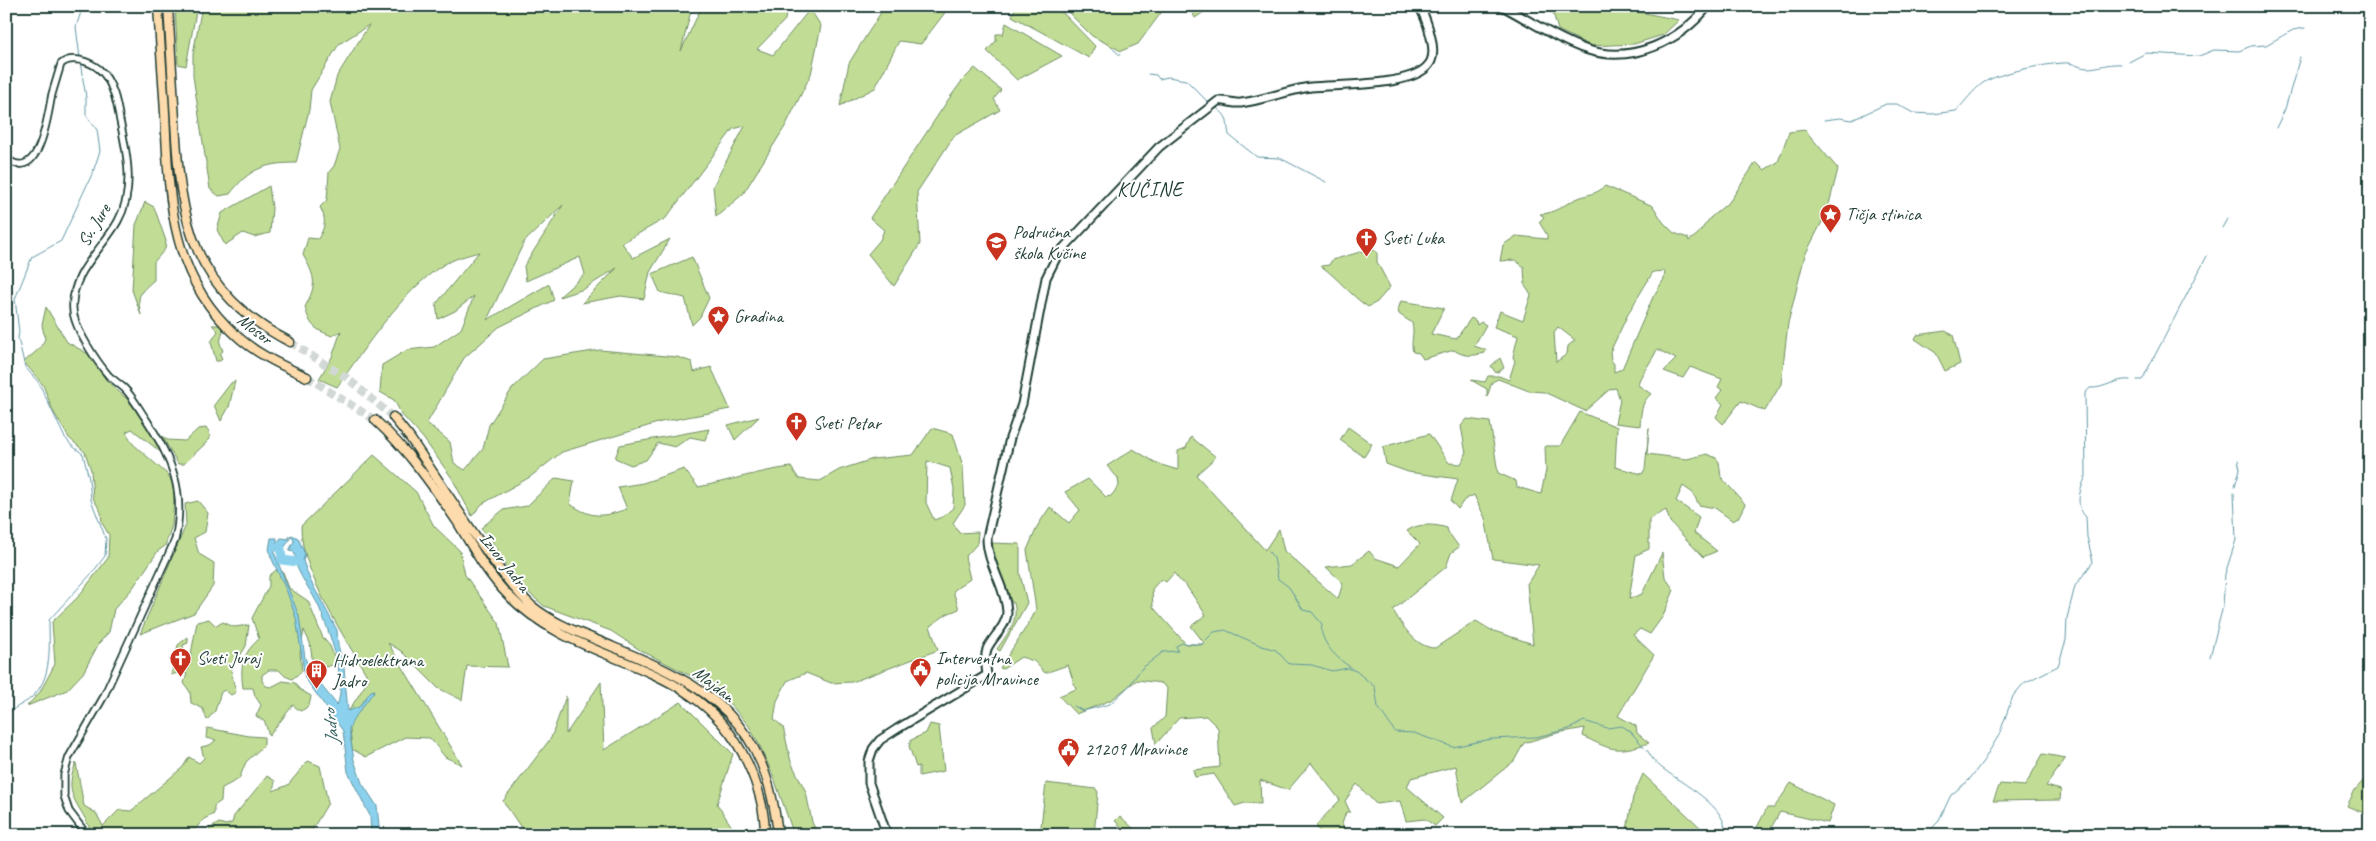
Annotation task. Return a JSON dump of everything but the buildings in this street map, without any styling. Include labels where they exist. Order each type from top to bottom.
[{"type":"highway","name":"Mosor","points":[[158,6],[170,198],[177,237],[191,276],[215,313],[245,342],[280,364],[307,377]]},
{"type":"highway","name":"Mosor","points":[[168,6],[176,160],[190,233],[198,254],[226,296],[252,319],[290,342]]},
{"type":"highway","points":[[393,417],[410,438],[469,534]]},
{"type":"highway","points":[[375,420],[414,462],[469,534]]},
{"type":"highway","name":"Izvor Jadra","points":[[469,534],[516,590],[533,607],[574,630],[669,670]]},
{"type":"highway","name":"Izvor Jadra","points":[[469,534],[491,576],[506,593],[543,625],[576,642],[664,678]]},
{"type":"highway","name":"Majdan","points":[[669,670],[711,696],[738,724],[750,741],[763,766],[772,797],[778,835]]},
{"type":"highway","name":"Majdan","points":[[664,678],[694,696],[714,713],[739,745],[753,775],[762,805],[765,835]]},
{"type":"main road","points":[[887,835],[869,783],[868,761],[873,749],[880,740],[987,675],[985,659],[987,650],[1005,622],[1006,610],[987,544],[991,515],[1010,438],[1022,404],[1046,278],[1058,254],[1159,148],[1218,101],[1238,104],[1310,87],[1389,82],[1407,77],[1423,69],[1431,61],[1433,50],[1426,20],[1419,6]]},
{"type":"main road","points":[[1502,6],[1586,49],[1606,53],[1626,53],[1657,46],[1687,27],[1707,7]]},
{"type":"street","name":"Sv. Jure","points":[[6,158],[16,165],[23,165],[29,162],[43,141],[60,64],[68,60],[79,60],[100,70],[108,79],[116,102],[125,141],[129,184],[119,220],[81,271],[76,284],[73,310],[78,328],[92,351],[109,376],[125,389],[156,434],[176,478],[180,518],[175,540],[103,698],[69,757],[64,775],[64,796],[69,811],[87,835]]},
{"type":"green space","points":[[175,6],[197,6],[186,66],[178,64]]},
{"type":"green space","points":[[202,6],[692,6],[681,51],[702,6],[787,6],[785,20],[757,49],[773,55],[810,9],[821,26],[811,74],[786,125],[743,194],[716,217],[713,186],[745,126],[733,129],[666,218],[622,243],[633,258],[670,239],[650,272],[644,299],[621,296],[582,303],[617,268],[584,289],[559,297],[585,274],[580,257],[526,281],[524,266],[563,205],[524,242],[487,320],[549,284],[554,300],[499,327],[464,358],[427,423],[450,442],[454,463],[465,470],[483,449],[489,425],[512,389],[543,359],[600,350],[677,357],[692,362],[694,372],[711,367],[730,409],[661,422],[562,452],[530,477],[482,504],[472,516],[452,478],[423,438],[402,415],[394,400],[380,392],[382,365],[407,350],[434,347],[461,329],[474,296],[455,311],[438,319],[436,304],[479,252],[443,265],[413,290],[385,321],[337,387],[319,379],[332,357],[341,331],[332,336],[317,329],[309,319],[305,307],[312,292],[313,275],[303,255],[308,238],[318,239],[324,227],[324,216],[320,207],[327,200],[329,172],[334,166],[340,149],[330,102],[337,76],[369,25],[339,44],[311,90],[309,110],[296,163],[275,164],[258,169],[237,185],[230,194],[219,196],[210,189],[193,76],[193,54]]},
{"type":"green space","points":[[885,6],[950,6],[921,44],[899,41],[875,88],[840,106],[849,63]]},
{"type":"green space","points":[[1016,6],[1052,6],[1065,15],[1095,46],[1089,58],[1012,16]]},
{"type":"green space","points":[[1062,6],[1166,6],[1138,44],[1121,51],[1092,36]]},
{"type":"green space","points":[[1189,6],[1213,6],[1195,18]]},
{"type":"green space","points":[[1551,6],[1610,6],[1679,20],[1663,35],[1634,44],[1591,46],[1558,30]]},
{"type":"green space","points":[[1006,23],[1062,56],[1017,80],[987,51],[996,41],[996,34],[1003,34]]},
{"type":"green space","points":[[975,68],[1001,90],[994,99],[1000,110],[954,136],[917,192],[920,244],[894,286],[868,254],[880,240],[884,230],[870,218],[948,100],[962,81]]},
{"type":"green space","points":[[1805,130],[1838,169],[1827,212],[1805,255],[1788,323],[1781,384],[1765,411],[1741,401],[1723,424],[1716,417],[1723,404],[1716,398],[1722,390],[1718,387],[1722,379],[1690,367],[1683,378],[1664,371],[1676,359],[1657,349],[1638,385],[1651,394],[1643,404],[1640,426],[1615,423],[1620,400],[1616,388],[1610,389],[1585,411],[1544,392],[1529,391],[1498,379],[1492,382],[1487,397],[1487,389],[1471,380],[1485,382],[1488,376],[1499,376],[1509,380],[1515,361],[1513,357],[1518,336],[1494,327],[1500,311],[1523,320],[1531,295],[1525,286],[1524,267],[1515,260],[1500,261],[1503,245],[1516,236],[1547,239],[1547,235],[1539,222],[1544,217],[1540,214],[1554,211],[1605,186],[1653,206],[1663,222],[1674,233],[1688,238],[1689,241],[1698,234],[1710,218],[1730,201],[1756,162],[1764,170],[1778,162],[1789,132]],"holes":[[[1665,271],[1664,279],[1653,297],[1622,369],[1614,372],[1614,364],[1611,360],[1610,352],[1629,312],[1653,272]],[[1558,327],[1575,340],[1568,346],[1567,354],[1556,362],[1554,332]]]},
{"type":"green space","points":[[269,186],[272,208],[270,233],[254,237],[243,233],[225,245],[217,230],[222,213]]},
{"type":"green space","points":[[145,202],[154,207],[166,241],[165,249],[154,262],[154,280],[140,295],[141,315],[132,290],[136,225]]},
{"type":"green space","points":[[1371,249],[1377,252],[1377,262],[1390,287],[1377,302],[1368,307],[1321,266],[1329,265],[1332,260]]},
{"type":"green space","points":[[692,257],[709,298],[700,317],[692,325],[685,298],[660,292],[652,274]]},
{"type":"green space","points":[[1401,301],[1444,308],[1431,334],[1456,339],[1471,318],[1476,321],[1477,325],[1481,322],[1486,325],[1474,346],[1486,350],[1485,353],[1469,355],[1461,354],[1454,350],[1423,359],[1419,353],[1413,352],[1412,323],[1399,314],[1398,310]]},
{"type":"green space","points":[[46,307],[67,342],[90,355],[106,380],[127,399],[143,420],[163,454],[132,429],[126,432],[133,444],[167,474],[175,487],[172,525],[165,546],[158,551],[132,589],[114,609],[109,632],[99,643],[83,673],[67,690],[27,706],[40,692],[55,664],[52,622],[78,597],[108,558],[109,535],[102,523],[101,512],[93,498],[91,470],[85,452],[69,438],[53,411],[43,385],[24,362],[40,348],[45,339],[42,325]]},
{"type":"green space","points":[[212,325],[219,325],[223,330],[220,343],[223,351],[220,354],[222,359],[220,361],[216,361],[211,342],[218,331]]},
{"type":"green space","points":[[1945,331],[1953,335],[1960,364],[1945,371],[1936,353],[1915,339],[1917,335]]},
{"type":"green space","points":[[1500,358],[1504,368],[1496,373],[1491,366]]},
{"type":"green space","points":[[235,381],[229,407],[221,421],[214,405],[231,383]]},
{"type":"green space","points":[[1580,412],[1617,427],[1615,467],[1642,474],[1645,469],[1649,428],[1647,454],[1687,459],[1707,454],[1716,458],[1719,462],[1721,477],[1745,504],[1738,518],[1733,521],[1715,508],[1699,505],[1693,493],[1683,486],[1676,501],[1699,517],[1694,533],[1717,551],[1703,557],[1670,522],[1666,510],[1649,519],[1649,549],[1636,555],[1629,599],[1642,594],[1662,553],[1665,577],[1674,590],[1663,616],[1650,634],[1640,629],[1633,635],[1654,655],[1618,716],[1636,726],[1637,733],[1649,743],[1615,749],[1601,745],[1583,736],[1585,728],[1557,733],[1524,743],[1514,761],[1462,803],[1456,766],[1411,778],[1407,787],[1443,818],[1435,826],[1425,819],[1406,821],[1400,801],[1376,804],[1357,784],[1345,801],[1350,812],[1346,812],[1342,824],[1347,835],[1321,835],[1316,825],[1340,800],[1311,763],[1288,790],[1260,780],[1261,804],[1245,803],[1235,806],[1214,774],[1195,777],[1193,770],[1220,767],[1218,728],[1206,716],[1179,718],[1156,744],[1153,728],[1165,717],[1167,688],[1161,683],[1137,680],[1111,700],[1076,714],[1059,696],[1076,689],[1068,665],[1045,673],[1034,661],[1021,657],[1003,669],[1000,668],[1036,609],[1027,550],[1038,525],[1050,507],[1069,523],[1080,510],[1065,492],[1088,479],[1106,497],[1111,496],[1119,486],[1118,478],[1107,466],[1133,449],[1158,464],[1178,470],[1178,451],[1186,448],[1191,437],[1216,457],[1196,475],[1265,550],[1279,529],[1284,551],[1338,599],[1343,583],[1326,567],[1352,564],[1369,551],[1375,558],[1399,566],[1420,544],[1407,531],[1421,525],[1447,528],[1459,547],[1451,553],[1446,567],[1393,610],[1405,628],[1415,640],[1428,647],[1435,648],[1476,621],[1491,630],[1533,644],[1527,584],[1539,565],[1493,559],[1485,518],[1474,495],[1464,500],[1458,509],[1451,501],[1458,479],[1408,472],[1386,464],[1383,447],[1429,434],[1449,463],[1461,464],[1466,454],[1461,426],[1467,419],[1490,422],[1498,473],[1516,481],[1517,487],[1541,494],[1546,470],[1545,446],[1560,446]],"holes":[[[1174,573],[1185,584],[1206,615],[1191,626],[1205,644],[1186,644],[1153,607],[1152,589],[1161,579],[1166,582]]]},
{"type":"green space","points":[[759,417],[735,440],[728,425]]},
{"type":"green space","points":[[1348,427],[1372,444],[1364,457],[1340,440]]},
{"type":"green space","points":[[206,428],[209,431],[210,439],[184,464],[178,464],[162,436],[167,440],[185,441],[198,429]]},
{"type":"green space","points":[[932,428],[953,434],[963,466],[965,505],[953,523],[959,533],[978,532],[977,544],[965,557],[970,579],[953,591],[959,609],[947,614],[930,626],[938,650],[852,682],[831,683],[806,673],[787,681],[777,701],[774,719],[783,727],[791,762],[806,792],[812,822],[818,835],[794,835],[774,778],[761,748],[749,726],[730,704],[697,679],[640,650],[611,631],[544,606],[520,585],[497,555],[497,548],[481,528],[503,510],[527,506],[556,478],[574,481],[570,504],[585,512],[604,515],[627,509],[618,487],[643,483],[684,469],[698,487],[791,467],[799,479],[820,481],[839,470],[873,459],[913,455]],"holes":[[[927,461],[950,468],[954,489],[953,508],[942,517],[934,520],[926,503]]]},
{"type":"green space","points":[[709,429],[705,440],[690,437],[675,447],[658,443],[646,460],[631,465],[615,458],[620,445]]},
{"type":"green space","points":[[374,455],[416,492],[434,526],[460,551],[465,575],[499,623],[508,667],[467,666],[462,700],[438,688],[401,651],[388,643],[462,765],[445,757],[430,738],[405,737],[366,757],[352,749],[348,712],[369,679],[337,625],[316,584],[303,544],[301,526]]},
{"type":"green space","points":[[198,501],[208,513],[205,532],[194,538],[199,554],[214,563],[213,586],[194,613],[140,634],[186,525],[185,504]]},
{"type":"green space","points":[[990,543],[1020,544],[1020,574],[1027,603],[1000,651],[997,649],[1011,628],[1015,610],[1014,603],[1008,599],[999,585]]},
{"type":"green space","points":[[276,570],[283,572],[289,588],[308,601],[323,638],[330,646],[337,664],[321,668],[313,665],[310,643],[304,630],[300,654],[302,671],[292,679],[285,676],[279,670],[269,670],[262,675],[262,681],[266,686],[271,687],[283,681],[295,683],[299,689],[311,696],[310,702],[307,707],[300,711],[293,705],[269,736],[265,722],[256,716],[261,705],[255,696],[253,688],[243,688],[242,667],[249,650],[259,639],[252,618],[269,586],[269,576]]},
{"type":"green space","points":[[209,619],[216,626],[223,622],[234,627],[249,625],[246,646],[231,671],[236,692],[231,695],[225,690],[221,692],[215,711],[207,720],[203,709],[191,703],[190,692],[184,683],[187,674],[181,672],[171,675],[178,645],[188,637],[188,643],[183,645],[185,659],[179,662],[182,667],[188,670],[197,622]]},
{"type":"green space","points":[[601,682],[604,750],[681,702],[733,754],[717,804],[732,827],[726,835],[526,835],[503,801],[551,738],[566,696],[566,734]]},
{"type":"green space","points":[[930,724],[939,726],[944,771],[919,776],[919,766],[916,767],[909,746],[911,740],[926,733]]},
{"type":"green space","points":[[207,728],[264,737],[264,745],[246,762],[239,779],[222,788],[221,801],[214,806],[214,814],[204,819],[190,835],[92,835],[72,793],[72,775],[76,763],[84,806],[96,813],[103,826],[119,810],[131,811],[183,767],[189,757],[199,763],[204,758],[201,747],[210,745],[216,740],[206,738]]},
{"type":"green space","points":[[2043,754],[2066,758],[2046,786],[2061,790],[2060,800],[1993,801],[2000,784],[2025,786]]},
{"type":"green space","points":[[308,761],[320,766],[328,803],[309,835],[212,835],[209,829],[219,823],[226,825],[232,823],[234,816],[267,776],[275,781],[273,791],[288,785]]},
{"type":"green space","points":[[2370,773],[2370,812],[2366,814],[2347,806],[2355,790]]},
{"type":"green space","points":[[1643,774],[1701,828],[1705,835],[1626,835],[1633,797]]},
{"type":"green space","points":[[1046,783],[1096,789],[1098,792],[1094,835],[1040,835]]},
{"type":"green space","points":[[1791,783],[1834,805],[1828,823],[1780,812],[1767,835],[1755,831],[1767,808],[1774,808]]},
{"type":"green space","points":[[1120,816],[1137,832],[1134,835],[1130,835],[1115,821]]},
{"type":"water","name":"Jadro","points":[[292,535],[298,538],[305,554],[303,561],[310,580],[337,630],[338,645],[344,668],[348,711],[359,707],[371,691],[375,690],[353,720],[349,729],[354,760],[362,783],[377,806],[380,835],[371,835],[370,816],[348,772],[343,731],[305,678],[296,618],[287,592],[271,557],[269,550],[271,538],[277,538],[277,543],[281,538],[290,539],[280,554],[278,549],[274,552],[299,616],[305,658],[312,674],[337,705],[340,695],[340,683],[335,655],[318,605],[299,572],[294,552],[289,551],[294,541],[293,538],[288,537]]},
{"type":"waterway","points":[[79,6],[82,9],[76,27],[80,58]]},
{"type":"waterway","points":[[2129,62],[2146,53],[2199,56],[2214,50],[2239,51],[2251,46],[2266,45],[2293,30],[2305,28]]},
{"type":"waterway","points":[[1113,49],[1120,55]]},
{"type":"waterway","points":[[2276,128],[2285,109],[2300,57]]},
{"type":"waterway","points":[[6,717],[11,711],[31,698],[43,681],[48,662],[49,620],[93,572],[105,556],[106,539],[91,500],[89,479],[83,454],[71,445],[64,436],[39,383],[25,367],[18,338],[15,299],[32,257],[61,241],[93,172],[100,151],[97,130],[86,115],[86,97],[80,62]]},
{"type":"waterway","points":[[1824,120],[1840,118],[1852,120],[1886,104],[1897,104],[1913,113],[1932,114],[1956,111],[1983,83],[2012,72],[2061,63],[2069,63],[2087,68],[2121,64]]},
{"type":"waterway","points":[[1148,74],[1156,75],[1159,79],[1168,77],[1186,80],[1209,103]]},
{"type":"waterway","points":[[1215,107],[1225,117],[1229,135],[1257,157],[1280,158],[1326,182]]},
{"type":"waterway","points":[[2222,228],[2227,219]]},
{"type":"waterway","points":[[2137,380],[2142,380],[2207,256]]},
{"type":"waterway","points":[[1925,835],[1938,822],[1951,795],[1969,780],[1984,760],[1999,735],[2013,696],[2024,683],[2058,666],[2066,640],[2067,618],[2075,586],[2093,562],[2087,537],[2086,517],[2080,508],[2079,502],[2080,492],[2086,476],[2085,393],[2090,388],[2130,380]]},
{"type":"waterway","points":[[2235,486],[2240,469],[2238,460]]},
{"type":"waterway","points":[[2210,657],[2223,606],[2225,574],[2236,540],[2234,493]]},
{"type":"waterway","points":[[281,549],[282,560],[298,562]]},
{"type":"waterway","points":[[1269,552],[1274,558],[1278,579],[1289,587],[1303,610],[1312,612],[1322,624],[1323,637],[1330,649],[1352,668]]},
{"type":"waterway","points":[[1074,706],[1083,711],[1110,704],[1129,686],[1141,669],[1163,652],[1178,651],[1176,646],[1182,643],[1201,645],[1214,632],[1225,630],[1276,650],[1289,664],[1312,665],[1332,671],[1348,668],[1356,671],[1375,687],[1378,707],[1395,732],[1414,733],[1453,747],[1491,739],[1536,737],[1569,729],[1584,721],[1607,728],[1622,726],[1630,731],[1644,747]]},
{"type":"waterway","points":[[1647,750],[1653,760],[1664,770],[1708,801],[1723,820],[1725,830],[1729,835]]},
{"type":"tunnel","points":[[290,342],[347,378],[393,417]]},
{"type":"tunnel","points":[[307,377],[375,420]]},
{"type":"place","name":"Tičja stinica","points":[[1830,233]]},
{"type":"place","name":"Sveti Luka","points":[[1366,257]]},
{"type":"place","name":"Područna škola Kučine","points":[[997,261]]},
{"type":"place","name":"Gradina","points":[[718,335]]},
{"type":"place","name":"Sveti Petar","points":[[797,442]]},
{"type":"place","name":"Sveti Juraj","points":[[181,677]]},
{"type":"place","name":"Interventna policija Mravince","points":[[920,687]]},
{"type":"place","name":"Hidroelektrana Jadro","points":[[317,689]]},
{"type":"place","name":"21209 Mravince","points":[[1069,768]]},
{"type":"district","name":"KUČINE","points":[[1150,189]]}]
